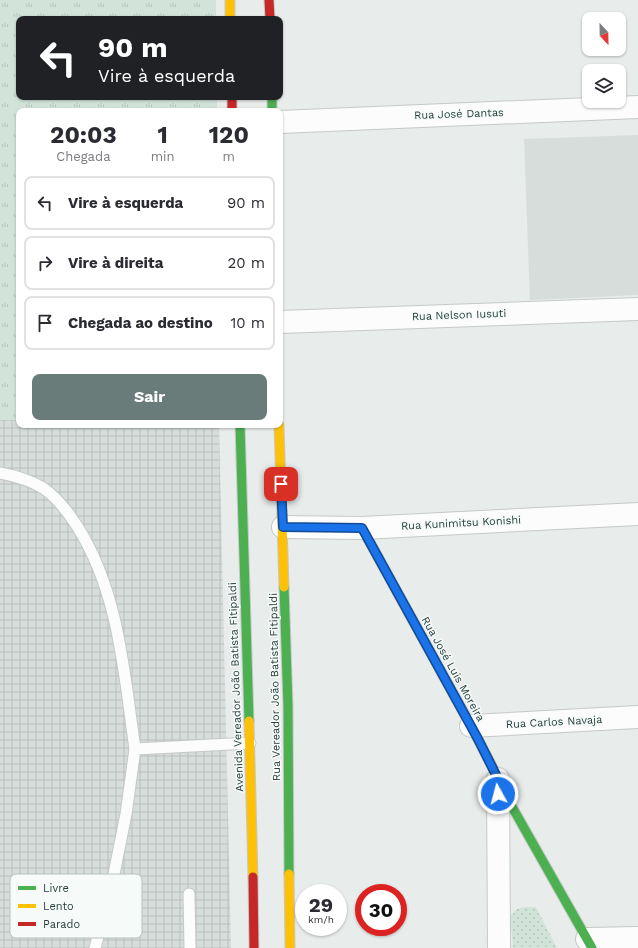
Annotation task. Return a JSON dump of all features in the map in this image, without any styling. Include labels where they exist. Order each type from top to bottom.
[{"type":"main road","points":[[230,0],[230,16]]},
{"type":"main road","points":[[269,0],[270,16]]},
{"type":"main road","name":"Avenida Vereador João Batista Fitipaldi","points":[[240,428],[250,743],[254,948]]},
{"type":"main road","name":"Rua Vereador João Batista Fitipaldi","points":[[279,428],[288,706],[290,948]]},
{"type":"main road","name":"Rua José Luis Moreira","points":[[362,528],[471,726],[498,779],[590,944]]},
{"type":"street","name":"Rua José Dantas","points":[[283,122],[638,107]]},
{"type":"street","name":"Rua Nelson Iusuti","points":[[283,322],[638,309]]},
{"type":"street","name":"Rua Kunimitsu Konishi","points":[[283,527],[362,528],[638,514]]},
{"type":"street","name":"Rua Carlos Navaja","points":[[471,726],[638,717]]},
{"type":"street","points":[[498,779],[499,948]]},
{"type":"street","points":[[590,944],[638,938]]},
{"type":"lane","points":[[0,473],[18,476],[43,488],[65,508],[88,544],[104,582],[117,630],[135,749],[126,814],[114,874]]},
{"type":"lane","points":[[135,749],[250,743]]},
{"type":"lane","points":[[189,894],[190,948]]},
{"type":"lane","points":[[95,948],[98,938]]},
{"type":"shaded area","points":[[638,135],[638,295],[530,300],[524,139]]},
{"type":"shaded area","points":[[0,420],[16,420],[16,428],[219,428],[231,948],[0,948]]},
{"type":"green space","points":[[0,0],[216,0],[216,16],[16,16],[16,100],[217,100],[217,108],[16,108],[16,420],[0,420]]},
{"type":"green space","points":[[536,907],[557,948],[513,948],[510,916],[517,909]]},
{"type":"traffic: fast","points":[[272,100],[272,108]]},
{"type":"traffic: fast","points":[[240,428],[249,721]]},
{"type":"traffic: fast","points":[[284,587],[288,706],[289,874]]},
{"type":"traffic: fast","points":[[493,768],[511,805],[592,948]]},
{"type":"traffic: slow","points":[[230,0],[230,16]]},
{"type":"traffic: slow","points":[[279,428],[284,587]]},
{"type":"traffic: slow","points":[[249,721],[253,877]]},
{"type":"traffic: slow","points":[[289,874],[290,948]]},
{"type":"traffic: jam","points":[[269,0],[270,16]]},
{"type":"traffic: jam","points":[[232,100],[232,108]]},
{"type":"traffic: jam","points":[[362,528],[493,768]]},
{"type":"traffic: jam","points":[[253,877],[254,948]]},
{"type":"route","points":[[281,484],[283,527],[362,528],[478,739],[498,779],[498,794]]}]
